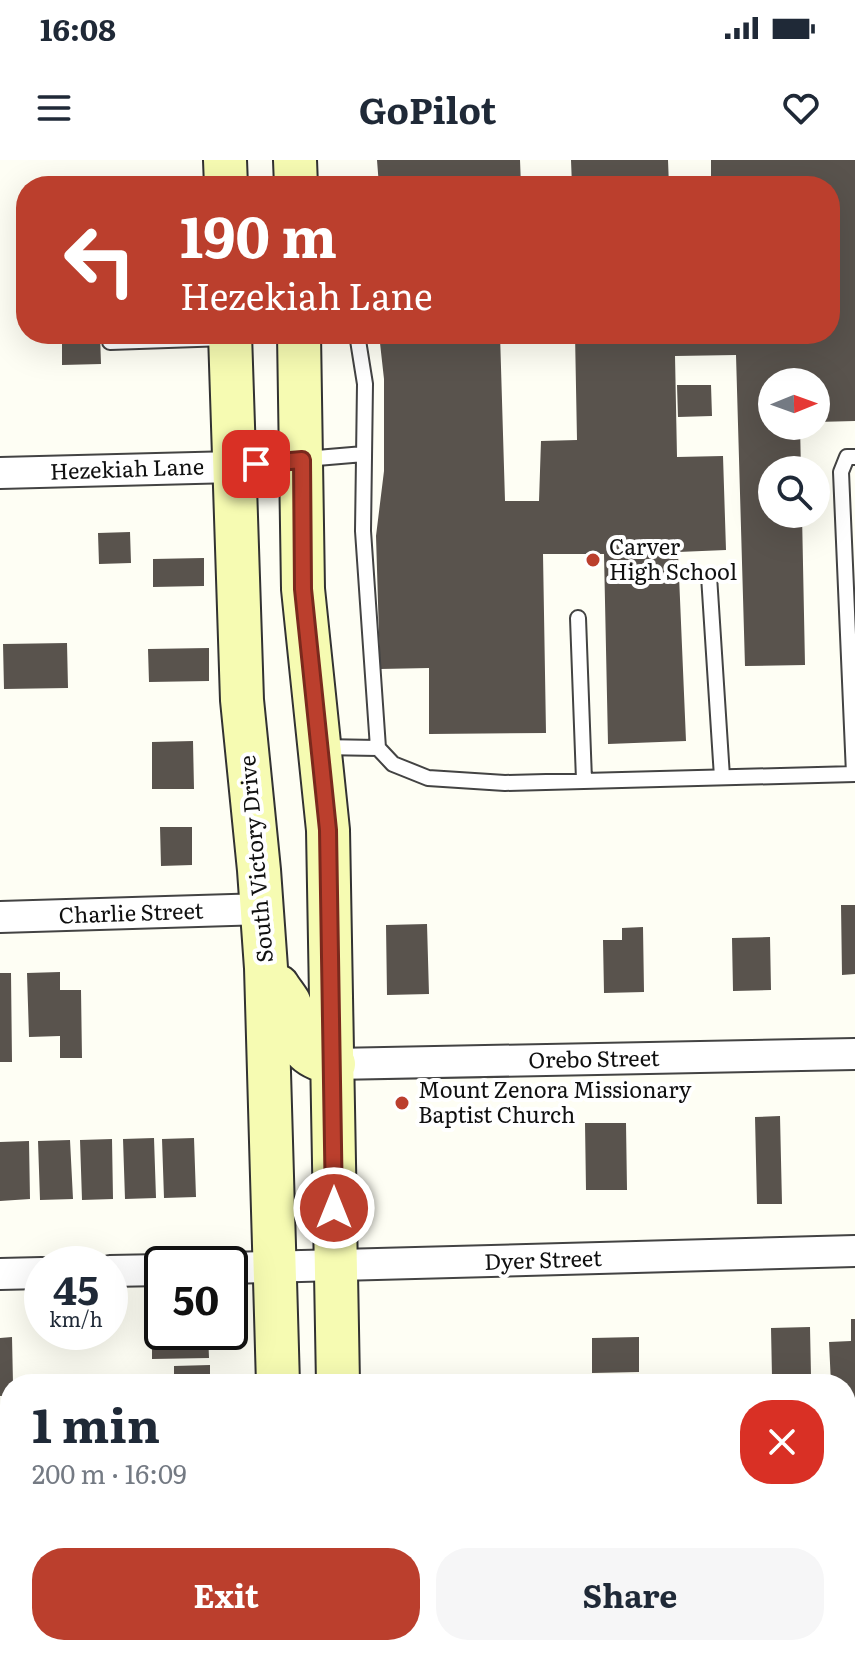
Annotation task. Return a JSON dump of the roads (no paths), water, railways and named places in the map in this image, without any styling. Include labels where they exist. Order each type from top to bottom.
[{"type":"main road","name":"South Victory Drive","points":[[230,344],[242,700],[266,968],[278,1374]]},
{"type":"main road","points":[[299,344],[303,589],[328,830],[338,1374]]},
{"type":"main road","points":[[266,968],[289,1003],[297,1036],[304,1050],[315,1060],[334,1064]]},
{"type":"street","name":"Hezekiah Lane","points":[[0,473],[234,467],[302,460]]},
{"type":"street","name":"Charlie Street","points":[[0,917],[262,909]]},
{"type":"street","name":"Orebo Street","points":[[334,1064],[855,1054]]},
{"type":"street","name":"Dyer Street","points":[[248,1268],[855,1251]]},
{"type":"street","points":[[0,1274],[24,1273]]},
{"type":"lane","points":[[359,344],[365,384],[363,531],[378,748],[393,764],[428,778],[505,783],[854,774],[841,472],[847,457],[855,457]]},
{"type":"lane","points":[[302,460],[364,454]]},
{"type":"lane","points":[[709,576],[722,777]]},
{"type":"lane","points":[[578,618],[584,780]]},
{"type":"lane","points":[[320,747],[378,748]]},
{"type":"place","name":"Carver High School","points":[[593,560]]},
{"type":"place","name":"Mount Zenora Missionary Baptist Church","points":[[402,1103]]}]
